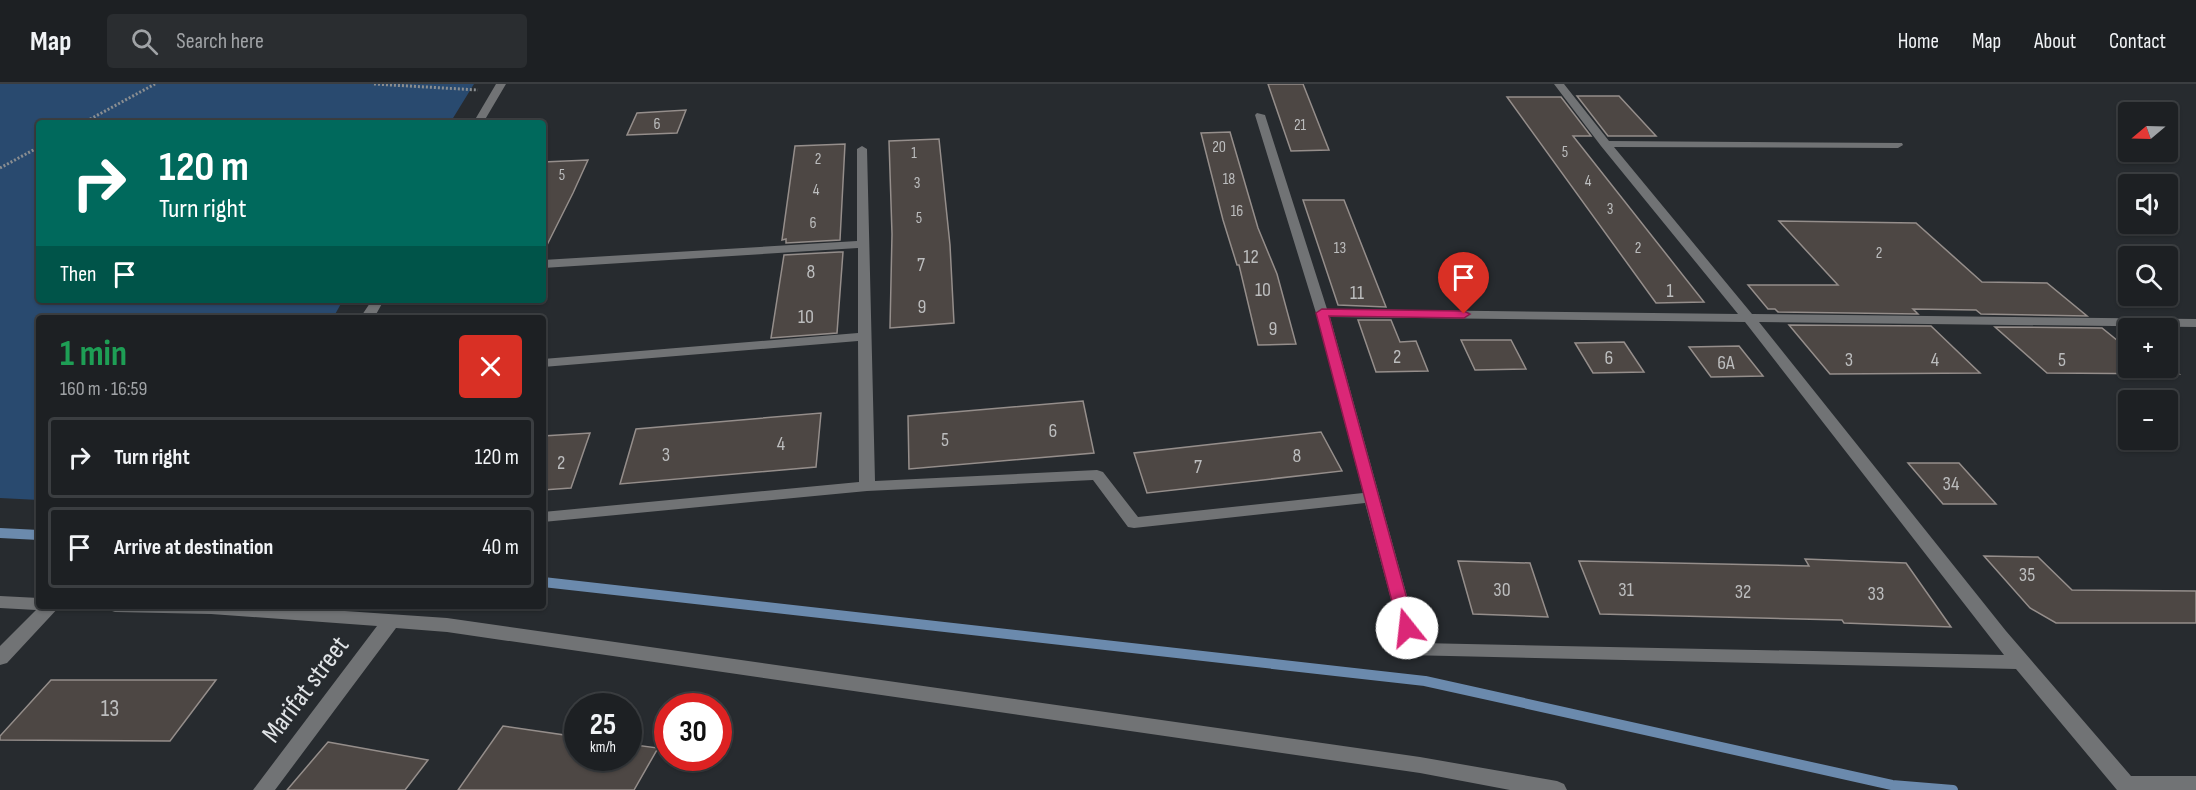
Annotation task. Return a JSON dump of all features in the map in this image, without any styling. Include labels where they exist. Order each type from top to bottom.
[{"type":"street","points":[[1558,84],[1749,318],[2021,662],[2127,787],[2196,786]]},
{"type":"street","points":[[480,120],[499,87]]},
{"type":"street","points":[[1260,115],[1322,313],[1413,650],[2021,662]]},
{"type":"street","points":[[1605,144],[1898,145]]},
{"type":"street","points":[[862,149],[867,486]]},
{"type":"street","points":[[546,264],[863,244]]},
{"type":"street","points":[[1322,313],[2196,323]]},
{"type":"street","points":[[546,363],[864,337]]},
{"type":"street","points":[[546,517],[867,486],[1097,474],[1134,522],[1370,497]]},
{"type":"street","points":[[0,602],[36,604]]},
{"type":"street","points":[[0,658],[48,609]]},
{"type":"street","points":[[238,609],[447,625],[1420,765],[1557,790]]},
{"type":"street","name":"Marifat street","points":[[263,790],[391,621]]},
{"type":"path","points":[[89,120],[155,84]]},
{"type":"path","points":[[374,84],[499,87]]},
{"type":"path","points":[[0,168],[36,149]]},
{"type":"shaded area","points":[[0,84],[474,84],[452,120],[36,120],[36,303],[341,303],[335,315],[36,315],[36,500],[0,498]]},
{"type":"building","points":[[1268,84],[1303,84],[1329,150],[1291,151]]},
{"type":"building","points":[[1577,96],[1619,96],[1656,136],[1608,136]]},
{"type":"building","points":[[1507,97],[1561,97],[1591,136],[1573,136],[1704,302],[1656,303]]},
{"type":"building","points":[[686,110],[677,133],[627,135],[637,113]]},
{"type":"building","points":[[1230,132],[1258,228],[1277,274],[1296,344],[1258,345],[1239,265],[1237,265],[1223,220],[1201,133]]},
{"type":"building","points":[[939,139],[950,245],[954,323],[890,328],[892,234],[889,141]]},
{"type":"building","points":[[845,144],[840,240],[786,243],[786,239],[782,240],[795,146]]},
{"type":"building","points":[[588,160],[546,247],[546,162]]},
{"type":"building","points":[[1303,200],[1344,200],[1386,307],[1338,305]]},
{"type":"building","points":[[1779,221],[1916,223],[1982,282],[2047,283],[2087,316],[1981,314],[1976,310],[1913,309],[1918,314],[1778,312],[1775,309],[1768,309],[1748,285],[1838,285]]},
{"type":"building","points":[[843,252],[837,333],[771,338],[784,255]]},
{"type":"building","points":[[1358,320],[1391,320],[1400,342],[1416,341],[1428,371],[1376,372]]},
{"type":"building","points":[[1789,325],[1931,326],[1980,373],[1830,374]]},
{"type":"building","points":[[1995,327],[2102,328],[2118,341],[2118,374],[2047,373]]},
{"type":"building","points":[[1461,340],[1511,340],[1526,369],[1475,370]]},
{"type":"building","points":[[1624,342],[1644,372],[1593,373],[1575,343]]},
{"type":"building","points":[[1739,346],[1763,376],[1711,377],[1689,347]]},
{"type":"building","points":[[1083,401],[1094,453],[909,469],[908,416]]},
{"type":"building","points":[[821,413],[816,467],[620,484],[636,429]]},
{"type":"building","points":[[1321,432],[1342,471],[1147,493],[1134,453]]},
{"type":"building","points":[[590,433],[571,488],[546,490],[546,436]]},
{"type":"building","points":[[1908,463],[1959,463],[1996,504],[1943,504]]},
{"type":"building","points":[[1984,556],[2038,557],[2072,590],[2196,591],[2196,623],[2056,623],[2030,608]]},
{"type":"building","points":[[1805,559],[1906,563],[1951,627],[1844,623],[1842,620],[1600,614],[1579,561],[1809,566]]},
{"type":"building","points":[[1458,561],[1530,563],[1548,617],[1473,614]]},
{"type":"building","points":[[51,680],[216,680],[170,741],[0,740],[0,736]]},
{"type":"building","points":[[503,726],[564,735],[564,771],[642,771],[642,746],[654,747],[654,755],[634,790],[458,790]]},
{"type":"building","points":[[328,742],[428,760],[405,790],[287,790]]},
{"type":"waterway","points":[[0,533],[36,535]]},
{"type":"waterway","points":[[546,582],[1425,681],[1892,785],[1953,790]]},
{"type":"route","points":[[1407,628],[1322,313],[1464,314]]}]
